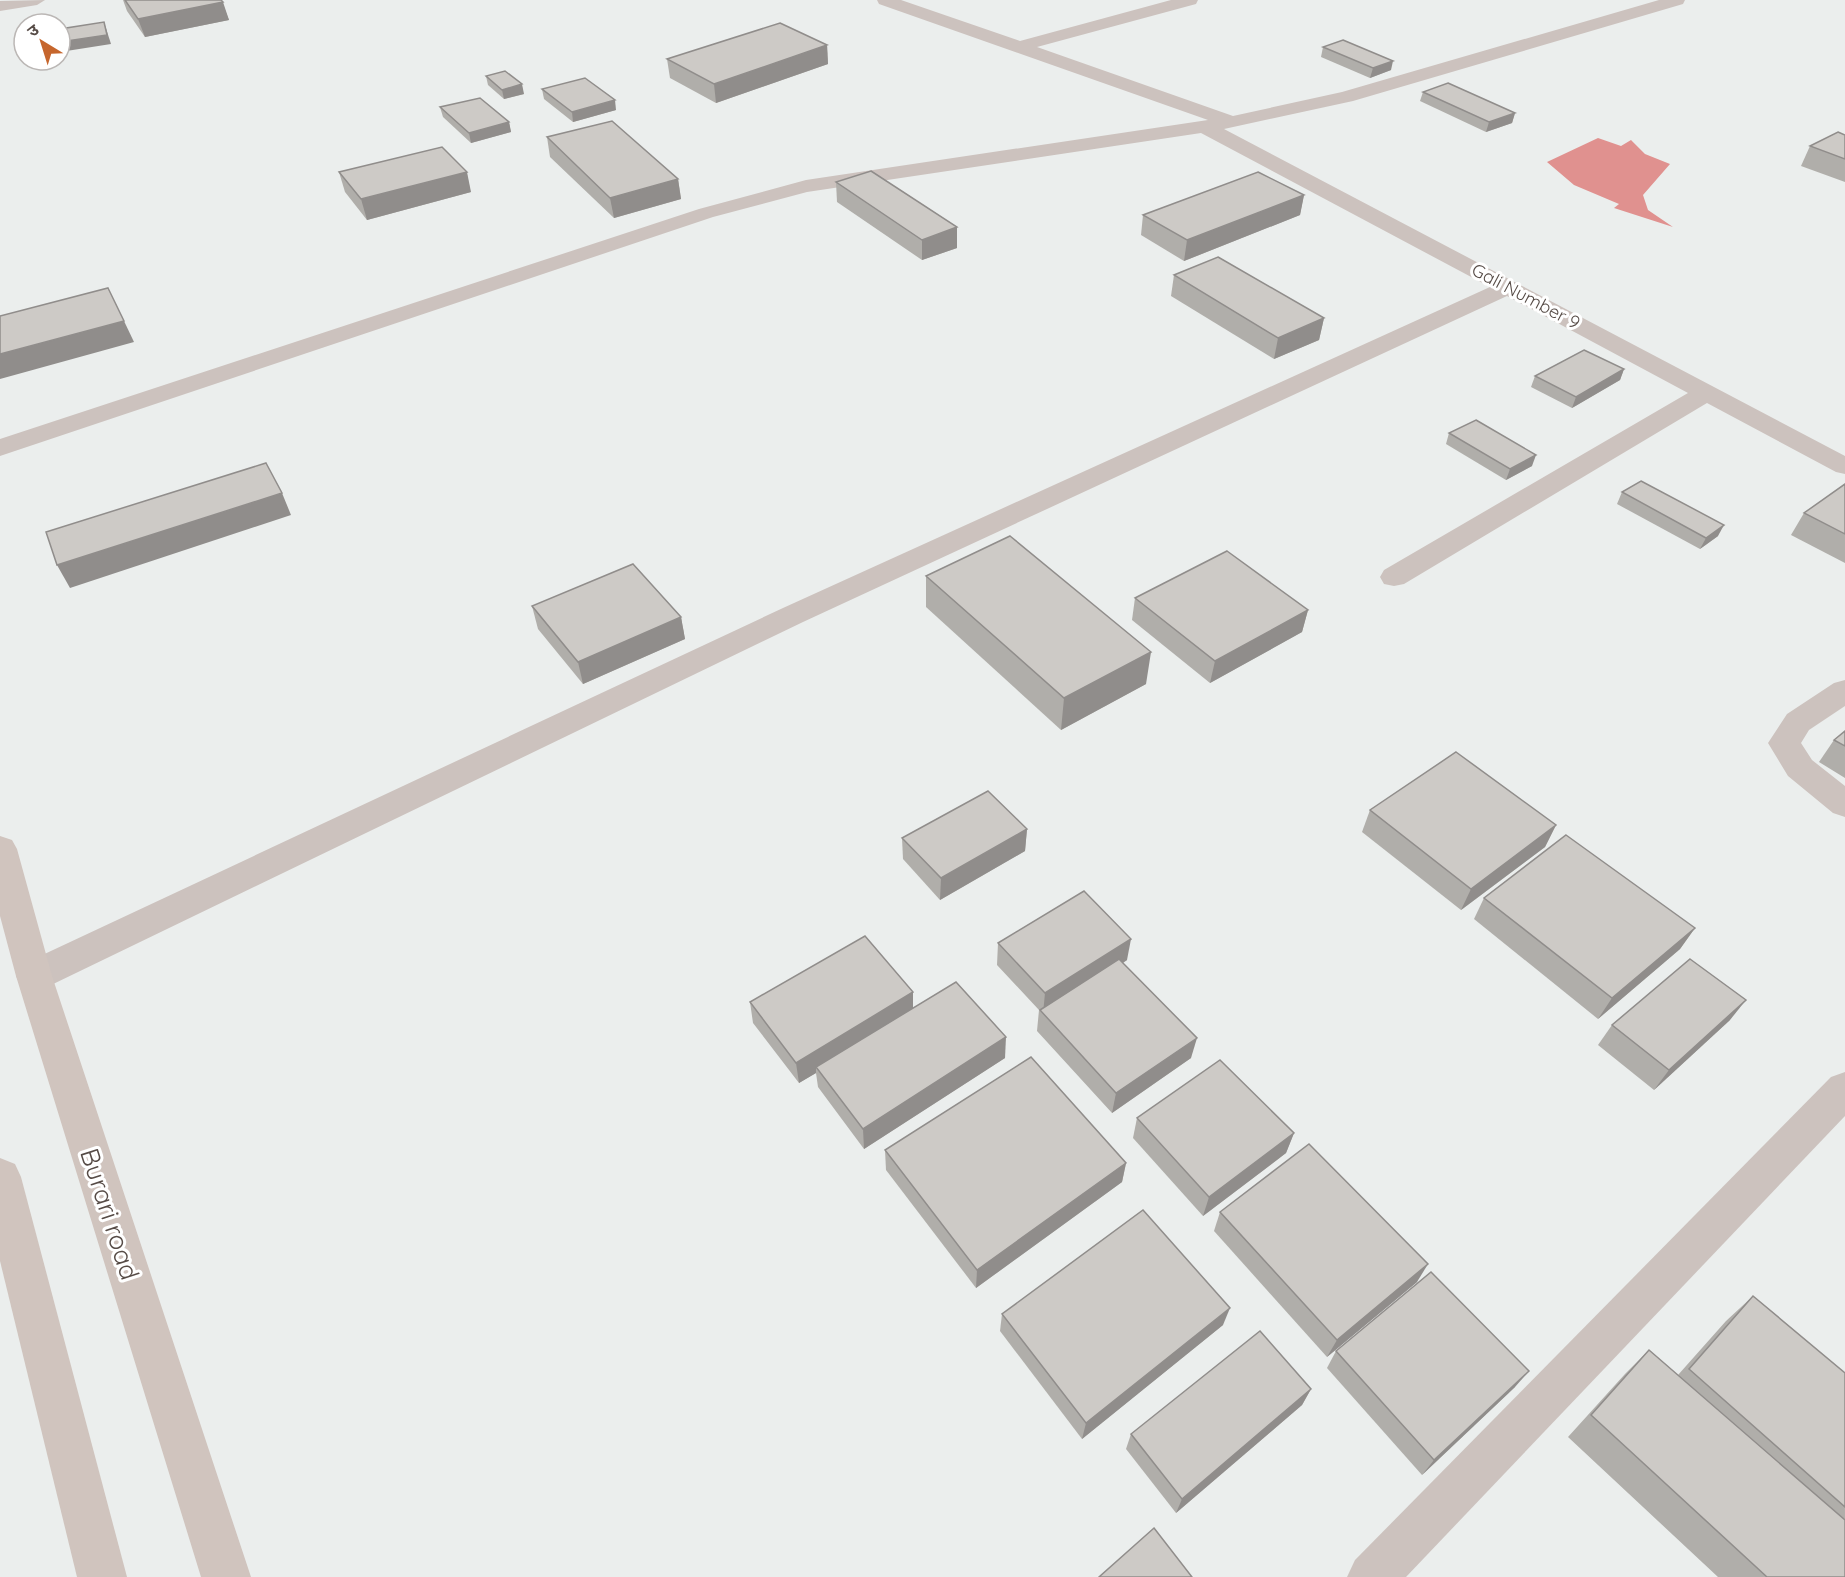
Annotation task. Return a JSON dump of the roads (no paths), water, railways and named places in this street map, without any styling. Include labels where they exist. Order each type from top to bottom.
[{"type":"main road","name":"Burari road","points":[[0,849],[34,976],[226,1577]]},
{"type":"main road","points":[[0,1177],[102,1577]]},
{"type":"street","points":[[0,6],[37,0]]},
{"type":"street","points":[[885,0],[1233,122]]},
{"type":"street","points":[[1019,47],[1190,0]]},
{"type":"street","points":[[0,448],[759,197],[807,186],[1233,122],[1346,97],[1677,0]]},
{"type":"street","name":"Gali Number 9","points":[[1205,127],[1845,466]]},
{"type":"street","points":[[34,976],[793,615],[1509,287]]},
{"type":"street","points":[[1394,578],[1707,392]]},
{"type":"street","points":[[1845,691],[1798,722],[1784,743],[1800,768],[1845,804]]},
{"type":"street","points":[[1372,1577],[1845,1089]]}]
